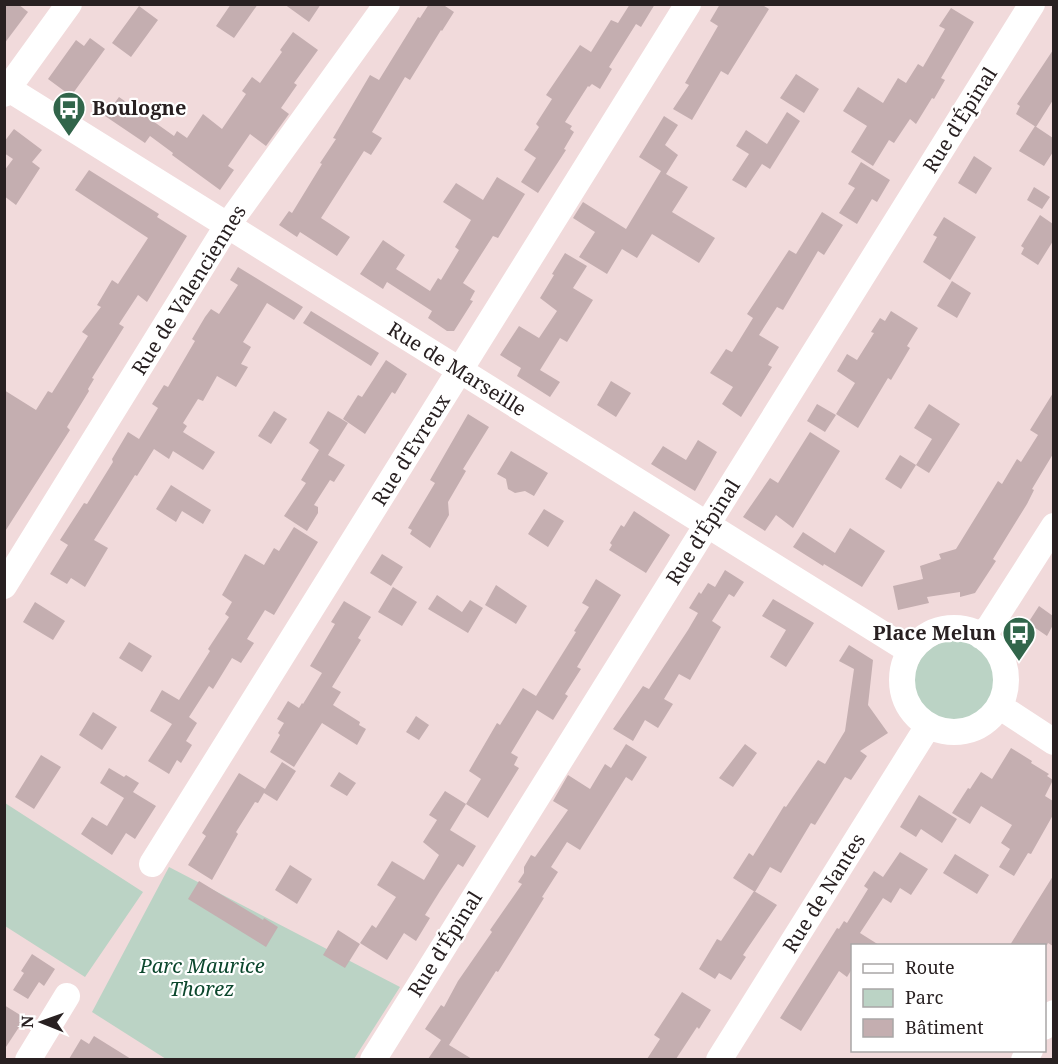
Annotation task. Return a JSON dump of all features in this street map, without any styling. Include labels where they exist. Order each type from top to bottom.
[{"type":"street","points":[[6,90],[69,4]]},
{"type":"street","name":"Rue de Valenciennes","points":[[4,586],[227,226],[387,4]]},
{"type":"street","name":"Rue d'Evreux","points":[[152,864],[688,4]]},
{"type":"street","name":"Rue d'Épinal","points":[[373,1059],[1032,4]]},
{"type":"street","name":"Rue de Marseille","points":[[6,90],[910,651]]},
{"type":"street","points":[[981,636],[990,626],[1053,526]]},
{"type":"street","points":[[952,628],[967,630],[981,636],[993,646],[1004,667],[1005,691],[999,706],[989,719],[975,728],[960,732],[944,731],[928,726],[908,705],[903,691],[902,676],[910,651],[924,638],[937,631],[952,628]]},
{"type":"street","points":[[999,706],[1053,742]]},
{"type":"street","name":"Rue de Nantes","points":[[719,1059],[928,726]]},
{"type":"street","points":[[28,1059],[67,996]]},
{"type":"green space","points":[[956,640],[972,643],[986,652],[995,666],[998,682],[995,698],[986,712],[972,721],[956,724],[940,721],[926,712],[917,698],[914,682],[917,666],[926,652],[940,643]]},
{"type":"green space","points":[[5,803],[143,892],[85,977],[5,926]]},
{"type":"green space","name":"Parc Maurice Thorez","points":[[169,867],[400,987],[354,1059],[166,1059],[92,1012]]},
{"type":"building","points":[[4,4],[18,4],[28,12],[4,44]]},
{"type":"building","points":[[231,4],[258,4],[234,38],[216,26]]},
{"type":"building","points":[[284,4],[321,4],[309,22]]},
{"type":"building","points":[[429,4],[442,4],[454,12],[410,80],[405,77],[372,132],[382,138],[371,155],[364,151],[321,218],[350,237],[337,256],[300,232],[297,237],[279,225],[289,211],[292,213],[322,164],[320,163],[336,139],[333,138],[370,75],[379,80],[418,17],[420,18]]},
{"type":"building","points":[[630,4],[655,4],[641,27],[636,24],[609,67],[612,69],[600,89],[592,84],[588,86],[565,122],[572,126],[570,129],[574,132],[564,149],[566,150],[538,193],[521,182],[536,158],[524,150],[539,127],[536,124],[552,99],[546,95],[580,45],[591,52],[611,20],[618,23]]},
{"type":"building","points":[[720,4],[761,4],[769,9],[728,75],[721,71],[692,120],[673,109],[689,85],[685,83],[718,26],[710,21]]},
{"type":"building","points":[[139,6],[158,20],[131,57],[112,43]]},
{"type":"building","points":[[951,8],[974,22],[941,78],[945,80],[934,99],[932,98],[916,124],[910,119],[894,143],[889,140],[873,166],[851,152],[867,126],[843,111],[858,87],[883,103],[898,78],[906,83],[918,64],[923,67],[945,29],[939,26]]},
{"type":"building","points":[[293,32],[318,50],[294,83],[297,85],[281,108],[289,114],[266,146],[250,134],[228,166],[234,170],[220,190],[150,136],[145,143],[105,116],[119,97],[174,136],[177,131],[187,138],[203,114],[222,129],[246,94],[242,91],[252,77],[260,83]]},
{"type":"building","points":[[90,38],[105,49],[71,96],[48,79],[76,40],[84,46]]},
{"type":"building","points":[[1053,50],[1053,100],[1036,127],[1016,114],[1020,106],[1017,104]]},
{"type":"building","points":[[796,74],[819,89],[804,113],[780,98]]},
{"type":"building","points":[[787,112],[800,121],[770,169],[762,164],[746,188],[732,180],[749,154],[736,146],[746,130],[767,144]]},
{"type":"building","points":[[664,116],[678,125],[665,145],[678,155],[666,174],[688,187],[672,212],[715,238],[699,263],[652,234],[637,258],[622,249],[607,274],[579,257],[595,232],[573,218],[583,202],[626,229],[661,171],[639,157]]},
{"type":"building","points":[[1035,126],[1053,138],[1053,152],[1044,166],[1019,151]]},
{"type":"building","points":[[14,129],[42,150],[32,162],[40,168],[16,205],[4,196],[4,171],[13,159],[4,153],[4,142]]},
{"type":"building","points":[[974,156],[992,168],[976,194],[958,183]]},
{"type":"building","points":[[861,162],[890,180],[877,202],[872,199],[857,224],[839,213],[855,188],[848,184]]},
{"type":"building","points":[[89,170],[159,214],[157,217],[187,236],[147,302],[138,295],[119,324],[124,327],[92,378],[94,379],[89,391],[67,427],[70,430],[4,533],[4,390],[36,410],[48,391],[52,393],[88,336],[82,332],[101,307],[97,305],[112,280],[118,284],[148,238],[75,190]]},
{"type":"building","points":[[497,177],[525,194],[498,238],[493,236],[463,283],[475,291],[470,300],[473,301],[454,331],[447,331],[428,318],[432,311],[387,282],[383,289],[360,274],[383,240],[405,255],[396,269],[430,291],[438,278],[441,280],[459,250],[455,247],[471,220],[443,202],[456,183],[483,200]]},
{"type":"building","points":[[1034,187],[1050,197],[1042,209],[1027,200]]},
{"type":"building","points":[[822,212],[843,225],[824,255],[818,251],[783,310],[777,307],[759,335],[779,347],[768,365],[772,367],[741,417],[722,404],[733,387],[710,373],[726,349],[732,352],[753,318],[747,314],[789,250],[796,254]]},
{"type":"building","points":[[1040,215],[1053,224],[1053,241],[1038,265],[1021,254],[1024,248],[1021,246]]},
{"type":"building","points":[[944,217],[976,237],[950,280],[923,262],[937,237],[933,235]]},
{"type":"building","points":[[565,253],[587,266],[573,288],[593,300],[567,342],[560,338],[540,370],[560,382],[550,397],[517,376],[521,368],[500,355],[519,326],[539,338],[557,311],[540,298]]},
{"type":"building","points":[[238,267],[303,307],[294,320],[267,303],[243,342],[251,347],[241,364],[248,367],[236,387],[217,376],[203,401],[198,399],[183,423],[187,426],[183,432],[215,452],[203,470],[173,451],[169,459],[154,449],[94,540],[108,548],[85,587],[71,578],[67,584],[50,574],[68,545],[60,540],[84,503],[87,504],[113,462],[112,459],[128,432],[139,439],[158,408],[152,404],[164,385],[168,387],[195,341],[192,339],[205,317],[211,309],[219,314],[238,285],[230,280]]},
{"type":"building","points":[[952,281],[971,293],[957,318],[937,306]]},
{"type":"building","points":[[311,311],[379,353],[371,366],[303,323]]},
{"type":"building","points":[[891,311],[918,328],[907,346],[910,348],[891,380],[888,378],[858,428],[836,414],[855,383],[837,371],[847,354],[857,360],[874,333],[871,332],[880,318],[885,321]]},
{"type":"building","points":[[386,360],[407,374],[395,394],[392,392],[365,434],[343,419],[358,395],[362,397]]},
{"type":"building","points":[[611,381],[631,393],[616,417],[597,405]]},
{"type":"building","points":[[1053,393],[1053,454],[1032,489],[1034,490],[1027,504],[993,559],[996,561],[975,593],[960,597],[960,592],[927,597],[929,603],[898,610],[893,586],[923,579],[920,566],[941,559],[939,554],[956,549],[998,481],[1002,484],[1017,459],[1021,462],[1038,435],[1030,430]]},
{"type":"building","points":[[817,404],[836,415],[825,432],[807,421]]},
{"type":"building","points":[[929,404],[960,424],[929,473],[916,465],[932,439],[914,428]]},
{"type":"building","points":[[274,411],[287,419],[271,444],[258,436]]},
{"type":"building","points":[[328,411],[348,423],[328,455],[345,465],[334,482],[330,480],[314,505],[318,507],[318,513],[307,531],[284,516],[306,483],[301,480],[319,450],[309,443]]},
{"type":"building","points":[[468,414],[489,427],[463,469],[466,471],[448,502],[449,515],[430,548],[410,534],[412,530],[408,528],[435,483],[430,480]]},
{"type":"building","points":[[810,432],[840,451],[793,528],[776,515],[765,531],[743,517],[770,478],[778,483]]},
{"type":"building","points":[[698,440],[717,452],[695,491],[651,464],[663,446],[686,460]]},
{"type":"building","points":[[511,451],[548,473],[534,496],[525,491],[515,493],[508,489],[506,479],[497,474]]},
{"type":"building","points":[[900,455],[916,465],[901,489],[885,479]]},
{"type":"building","points":[[171,485],[211,510],[203,524],[182,511],[176,522],[156,509]]},
{"type":"building","points":[[544,509],[564,521],[548,547],[528,534]]},
{"type":"building","points":[[634,511],[670,535],[646,573],[609,550],[612,545],[610,543],[621,525],[624,527]]},
{"type":"building","points":[[294,527],[318,542],[274,615],[265,610],[247,639],[254,643],[241,663],[232,658],[213,689],[209,686],[189,717],[197,723],[186,741],[192,745],[181,763],[177,760],[169,774],[148,761],[172,724],[150,711],[162,690],[179,700],[210,651],[208,649],[229,617],[225,614],[232,602],[222,595],[245,554],[264,565],[274,548],[279,551]]},
{"type":"building","points":[[850,528],[885,551],[862,587],[793,547],[803,532],[835,553]]},
{"type":"building","points":[[382,554],[403,567],[391,586],[370,573]]},
{"type":"building","points":[[725,570],[744,582],[734,597],[729,594],[712,621],[721,627],[690,680],[679,674],[664,699],[673,704],[658,728],[645,720],[633,741],[613,729],[643,686],[649,689],[688,630],[698,613],[689,608],[699,592],[701,594],[708,583],[715,587]]},
{"type":"building","points":[[596,579],[621,595],[577,667],[581,669],[565,694],[568,696],[553,720],[537,710],[511,753],[518,757],[514,765],[519,768],[488,818],[466,804],[481,779],[469,771],[497,723],[500,725],[523,688],[536,696],[589,607],[582,603]]},
{"type":"building","points":[[496,585],[527,606],[516,624],[485,605]]},
{"type":"building","points":[[393,587],[417,602],[402,626],[378,612]]},
{"type":"building","points":[[437,595],[462,612],[470,600],[483,608],[468,633],[428,609]]},
{"type":"building","points":[[773,599],[814,623],[786,667],[770,657],[786,630],[762,616]]},
{"type":"building","points":[[344,601],[371,617],[358,638],[361,640],[332,687],[341,692],[333,705],[360,722],[359,725],[366,729],[357,745],[322,723],[294,767],[270,752],[284,723],[277,719],[288,701],[299,708],[303,704],[322,673],[310,666],[335,624],[331,622]]},
{"type":"building","points":[[35,602],[65,621],[53,640],[23,622]]},
{"type":"building","points":[[1039,606],[1053,616],[1053,625],[1047,636],[1028,623]]},
{"type":"building","points":[[129,642],[152,656],[142,672],[119,658]]},
{"type":"building","points":[[849,645],[873,660],[868,705],[888,733],[860,751],[867,756],[851,780],[845,777],[815,825],[811,823],[781,873],[770,867],[755,892],[733,878],[749,853],[753,856],[784,806],[786,807],[818,760],[825,764],[845,731],[854,669],[839,661]]},
{"type":"building","points":[[93,712],[117,727],[102,750],[79,735]]},
{"type":"building","points":[[416,716],[429,725],[419,740],[406,732]]},
{"type":"building","points":[[626,744],[647,757],[632,781],[626,777],[580,850],[567,842],[551,867],[558,872],[542,897],[544,898],[449,1045],[472,1059],[428,1059],[441,1040],[425,1029],[441,1005],[444,1007],[458,981],[492,932],[490,930],[522,884],[518,882],[531,855],[535,857],[568,810],[553,801],[568,775],[590,789],[605,764],[611,768]]},
{"type":"building","points":[[745,744],[757,753],[733,787],[719,778]]},
{"type":"building","points":[[1011,748],[1032,761],[1031,763],[1049,774],[1047,776],[1053,780],[1045,796],[1053,801],[1053,815],[1031,854],[1028,853],[1014,876],[999,867],[1010,849],[1001,843],[1012,825],[981,806],[970,824],[952,813],[981,772],[992,779]]},
{"type":"building","points":[[41,755],[61,767],[34,809],[15,797]]},
{"type":"building","points":[[282,762],[296,771],[277,801],[264,793],[258,803],[255,802],[236,832],[238,834],[212,880],[188,865],[206,836],[202,833],[239,773],[265,789]]},
{"type":"building","points":[[109,768],[139,783],[133,792],[156,806],[135,839],[126,833],[112,855],[81,834],[92,817],[107,826],[124,798],[100,783]]},
{"type":"building","points":[[339,772],[356,783],[347,796],[330,786]]},
{"type":"building","points":[[445,791],[466,804],[450,830],[476,846],[463,867],[458,864],[440,891],[425,915],[430,918],[416,941],[404,933],[387,960],[360,943],[372,925],[376,928],[396,897],[377,885],[392,861],[424,880],[439,855],[423,842],[437,820],[429,815]]},
{"type":"building","points":[[919,795],[957,819],[942,843],[921,829],[916,837],[900,827]]},
{"type":"building","points":[[900,852],[928,869],[911,895],[900,888],[891,903],[883,898],[860,933],[877,944],[851,944],[851,971],[847,977],[839,971],[801,1031],[780,1018],[837,928],[839,929],[844,921],[847,923],[868,889],[864,886],[874,871],[883,877]]},
{"type":"building","points":[[955,854],[989,875],[977,894],[943,873]]},
{"type":"building","points":[[290,865],[312,879],[297,904],[275,890]]},
{"type":"building","points":[[1053,876],[1053,946],[1048,943],[1047,945],[1011,944]]},
{"type":"building","points":[[199,881],[278,927],[266,947],[188,899]]},
{"type":"building","points":[[754,891],[777,905],[743,955],[746,957],[731,980],[719,973],[715,979],[699,969],[717,939],[721,941]]},
{"type":"building","points":[[338,930],[360,944],[345,968],[323,955]]},
{"type":"building","points":[[32,954],[55,969],[44,986],[39,982],[28,999],[13,990]]},
{"type":"building","points":[[682,992],[711,1010],[676,1059],[647,1059],[660,1039],[654,1035]]},
{"type":"building","points":[[4,1005],[25,1018],[4,1050]]},
{"type":"building","points":[[94,1036],[131,1059],[69,1059],[81,1039],[89,1044]]},
{"type":"place","name":"Boulogne","points":[[69,137]]},
{"type":"place","name":"Place Melun","points":[[1019,662]]}]
